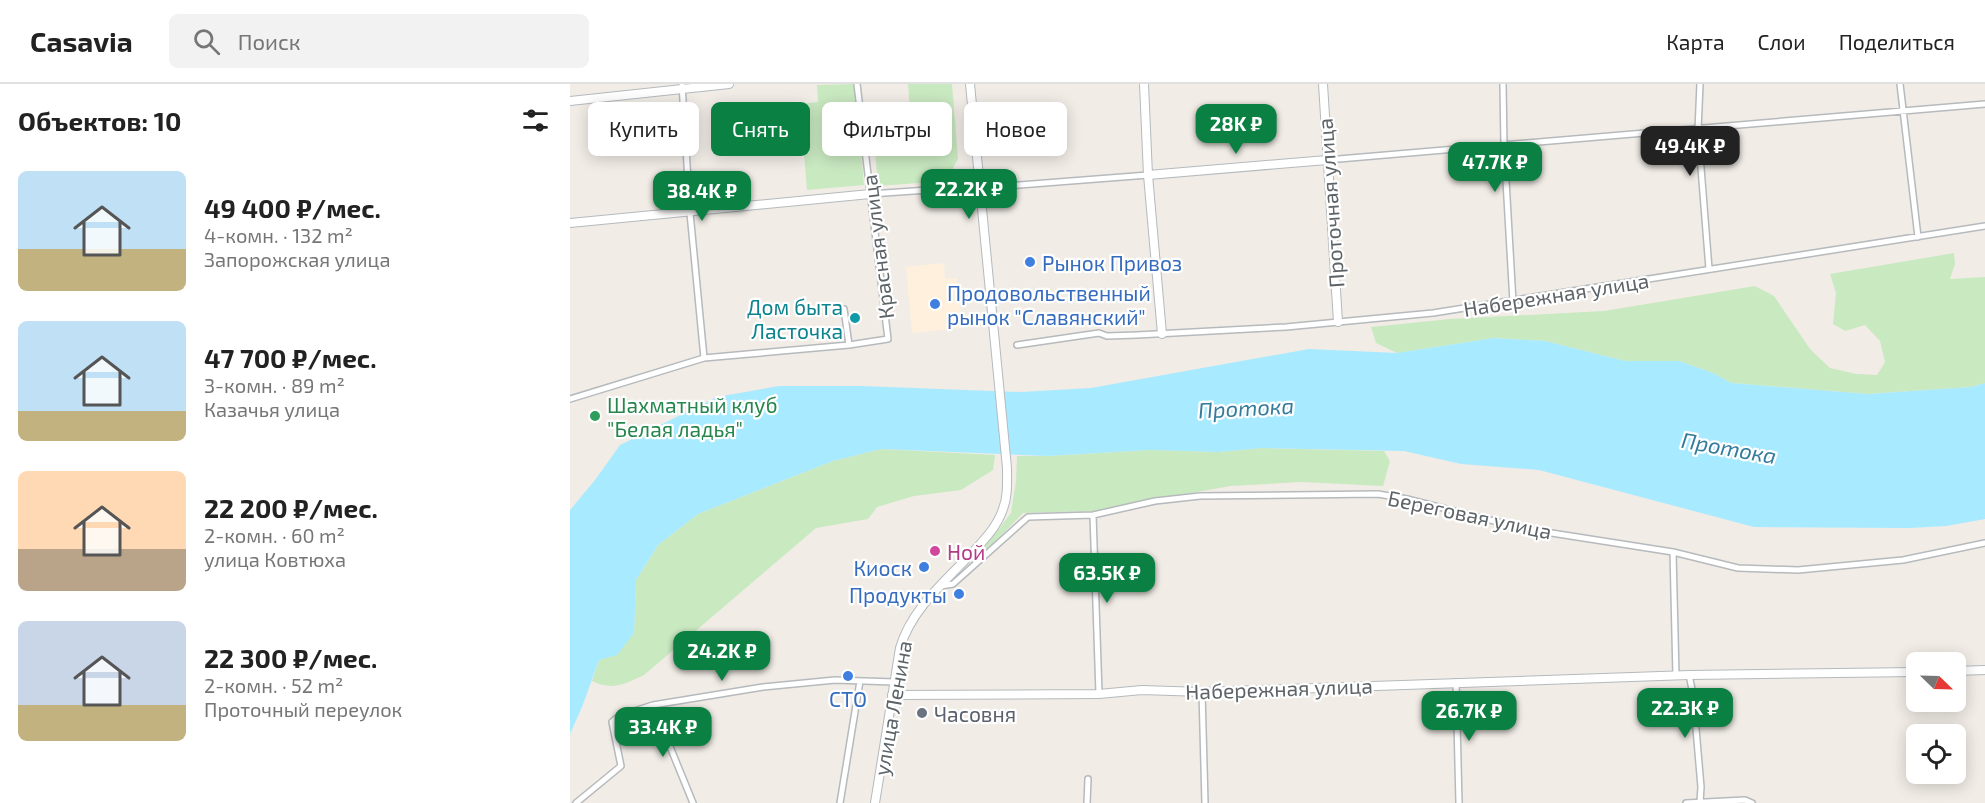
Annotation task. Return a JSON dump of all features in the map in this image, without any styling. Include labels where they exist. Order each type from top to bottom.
[{"type":"street","points":[[570,101],[682,86],[729,84]]},
{"type":"street","name":"Красная улица","points":[[849,345],[888,339],[856,84]]},
{"type":"street","name":"улица Ленина","points":[[875,803],[894,682],[904,635],[917,613],[986,539],[1004,508],[1007,491],[1007,468],[970,84]]},
{"type":"street","points":[[1144,84],[1148,175],[1162,334]]},
{"type":"street","name":"Проточная улица","points":[[1323,84],[1338,322]]},
{"type":"street","points":[[1503,84],[1504,146],[1513,302]]},
{"type":"street","points":[[1700,84],[1698,130],[1708,269]]},
{"type":"street","points":[[1900,84],[1918,237]]},
{"type":"street","points":[[682,86],[690,213],[704,358]]},
{"type":"street","points":[[995,187],[1698,130],[1985,104]]},
{"type":"street","points":[[570,223],[870,194],[957,188],[969,191]]},
{"type":"street","name":"Набережная улица","points":[[1017,345],[1099,333],[1107,336],[1286,327],[1433,313],[1985,226]]},
{"type":"street","points":[[570,399],[704,358],[849,345],[844,309]]},
{"type":"street","name":"Береговая улица","points":[[940,587],[953,584],[1028,517],[1093,515],[1155,501],[1200,496],[1378,494],[1407,499],[1526,529],[1673,552],[1738,568],[1798,570],[1903,560],[1985,543]]},
{"type":"street","points":[[1093,515],[1099,694]]},
{"type":"street","points":[[1673,552],[1677,675]]},
{"type":"street","points":[[1966,671],[1985,670]]},
{"type":"street","name":"Набережная улица","points":[[892,695],[1099,694],[1142,690],[1202,692],[1677,675],[1906,672]]},
{"type":"street","points":[[1689,675],[1693,694],[1701,787],[1700,802]]},
{"type":"street","points":[[576,803],[621,766],[612,722],[618,716],[653,705],[763,687],[835,680],[894,682]]},
{"type":"street","points":[[840,803],[860,681]]},
{"type":"street","points":[[1456,682],[1460,803]]},
{"type":"street","points":[[1202,692],[1204,803]]},
{"type":"street","points":[[653,705],[693,803]]},
{"type":"street","points":[[1087,803],[1088,779]]},
{"type":"street","points":[[1686,803],[1745,800],[1752,803]]},
{"type":"shaded area","name":"Продовольственный рынок \"Славянский\"","points":[[944,263],[945,279],[957,278],[962,328],[912,333],[906,267]]},
{"type":"green space","points":[[855,84],[857,102],[822,102],[822,156],[861,156],[864,185],[807,190],[804,156],[810,156],[810,103],[818,102],[817,85]]},
{"type":"green space","points":[[908,84],[952,84],[958,159],[946,181],[878,186],[875,156],[952,156],[952,102],[909,102]]},
{"type":"green space","points":[[1954,253],[1955,264],[1950,279],[1985,277],[1985,383],[1971,387],[1868,394],[1731,383],[1713,373],[1679,361],[1625,361],[1545,341],[1494,338],[1397,353],[1376,343],[1371,327],[1450,319],[1604,311],[1755,286],[1774,296],[1810,349],[1830,368],[1856,374],[1877,375],[1885,362],[1880,341],[1865,325],[1845,331],[1833,324],[1836,293],[1830,274]]},
{"type":"green space","points":[[1262,448],[1384,451],[1390,461],[1383,486],[1302,482],[1230,486],[1093,511],[1023,513],[984,553],[981,552],[1011,513],[1017,456],[1150,450],[1218,452]]},
{"type":"green space","points":[[881,449],[995,455],[993,470],[961,490],[914,496],[877,507],[868,519],[816,528],[644,675],[612,686],[592,681],[599,660],[634,633],[636,580],[658,545],[698,514],[833,461]]},
{"type":"water","name":"Протока","points":[[1494,338],[1545,341],[1625,361],[1679,361],[1713,373],[1731,383],[1868,394],[1971,387],[1985,383],[1985,519],[1946,526],[1910,528],[1754,527],[1539,470],[1461,464],[1404,451],[1262,448],[1218,452],[1150,450],[1047,456],[881,449],[833,461],[698,514],[658,545],[636,580],[634,633],[617,655],[599,660],[570,734],[570,510],[620,445],[717,397],[779,386],[861,386],[1021,392],[1091,388],[1309,349],[1397,353]]},
{"type":"place","name":"Рынок Привоз","points":[[1030,262]]},
{"type":"place","name":"Продовольственный рынок \"Славянский\"","points":[[935,304]]},
{"type":"place","name":"Дом быта Ласточка","points":[[855,318]]},
{"type":"place","name":"Шахматный клуб \"Белая ладья\"","points":[[595,416]]},
{"type":"place","name":"Ной","points":[[935,551]]},
{"type":"place","name":"Киоск","points":[[924,567]]},
{"type":"place","name":"Продукты","points":[[959,594]]},
{"type":"place","name":"СТО","points":[[848,676]]},
{"type":"place","name":"Часовня","points":[[922,713]]}]
